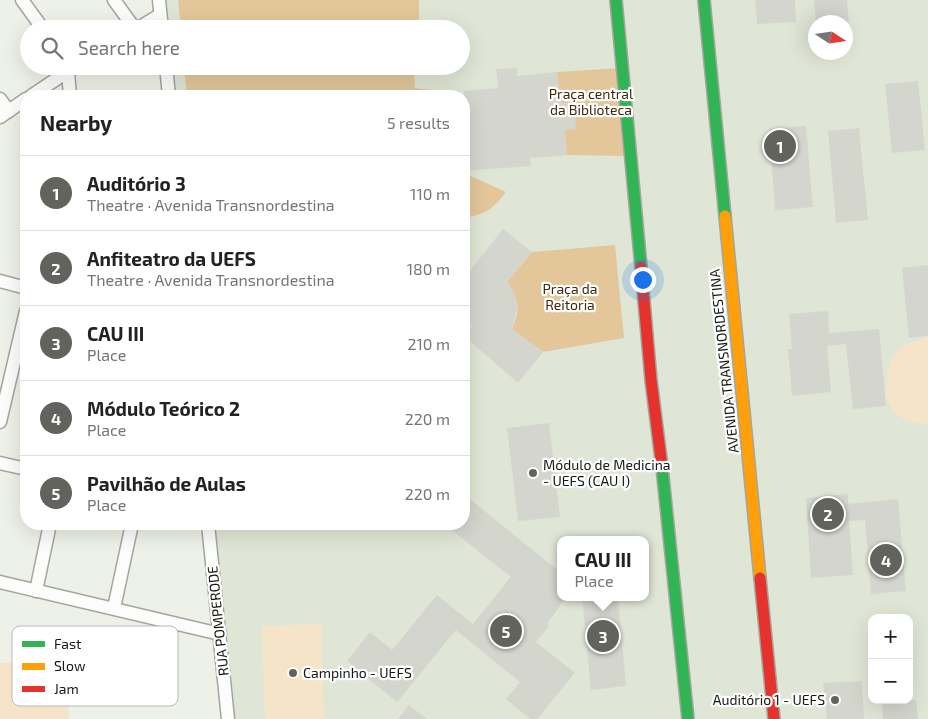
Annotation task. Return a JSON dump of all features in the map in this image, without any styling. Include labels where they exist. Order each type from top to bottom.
[{"type":"street","points":[[22,0],[36,20]]},
{"type":"street","points":[[114,0],[129,20]]},
{"type":"street","points":[[159,0],[161,20]]},
{"type":"street","points":[[616,0],[650,371],[688,719]]},
{"type":"street","name":"AVENIDA TRANSNORDESTINA","points":[[704,0],[774,719]]},
{"type":"street","points":[[151,20],[160,15]]},
{"type":"street","points":[[40,90],[62,75]]},
{"type":"street","points":[[70,90],[72,75]]},
{"type":"street","points":[[167,75],[168,90]]},
{"type":"street","points":[[0,99],[4,114],[20,103]]},
{"type":"street","points":[[0,281],[20,286]]},
{"type":"street","points":[[0,422],[20,337]]},
{"type":"street","points":[[0,463],[20,468]]},
{"type":"street","points":[[36,591],[49,530]]},
{"type":"street","points":[[114,608],[131,530]]},
{"type":"street","name":"RUA POMPERODE","points":[[209,530],[228,719]]},
{"type":"street","points":[[0,582],[220,634]]},
{"type":"shaded area","points":[[165,0],[928,0],[928,719],[235,719],[228,639],[215,530],[470,530],[470,90],[173,90],[172,75],[470,75],[470,20],[167,20]]},
{"type":"shaded area","points":[[928,337],[928,423],[913,422],[900,416],[891,406],[886,392],[889,367],[891,360],[899,349]]},
{"type":"shaded area","name":"Campinho - UEFS","points":[[321,624],[324,719],[265,719],[262,626]]},
{"type":"shaded area","points":[[12,662],[12,706],[69,706],[69,719],[0,719],[0,663]]},
{"type":"green space","points":[[178,0],[419,0],[419,20],[180,20]]},
{"type":"green space","name":"Praça central da Biblioteca","points":[[622,68],[624,156],[567,155],[557,72]]},
{"type":"green space","points":[[185,75],[414,75],[415,88],[433,90],[186,90]]},
{"type":"green space","points":[[470,176],[506,192],[497,203],[478,215],[470,217]]},
{"type":"green space","name":"Praça da Reitoria","points":[[615,245],[624,338],[543,352],[512,329],[517,305],[514,294],[507,282],[532,252]]},
{"type":"building","points":[[755,0],[795,0],[796,22],[757,24]]},
{"type":"building","points":[[814,0],[847,0],[848,15],[815,15]]},
{"type":"building","points":[[517,68],[517,76],[557,72],[560,103],[574,102],[576,129],[565,130],[567,155],[530,158],[531,166],[470,171],[470,90],[498,88],[496,69]]},
{"type":"building","points":[[918,81],[925,150],[892,153],[885,84]]},
{"type":"building","points":[[806,126],[813,207],[775,210],[769,129]]},
{"type":"building","points":[[859,128],[868,220],[836,223],[828,131]]},
{"type":"building","points":[[503,229],[532,252],[507,282],[514,293],[518,305],[512,329],[543,352],[518,383],[470,341],[470,328],[472,326],[470,324],[470,270]]},
{"type":"building","points":[[928,265],[928,336],[909,338],[902,268]]},
{"type":"building","points":[[828,311],[829,333],[879,329],[886,406],[853,409],[846,344],[827,346],[831,392],[792,396],[788,349],[792,349],[789,314]]},
{"type":"building","name":"Módulo de Medicina - UEFS (CAU I)","points":[[549,423],[560,517],[518,521],[507,428]]},
{"type":"building","points":[[848,494],[848,504],[898,499],[906,591],[871,594],[865,520],[849,521],[853,575],[811,578],[806,498]]},
{"type":"building","points":[[471,500],[557,570],[557,601],[563,601],[547,624],[549,626],[536,642],[575,673],[537,719],[530,719],[506,699],[520,682],[456,630],[397,702],[347,661],[370,632],[392,650],[437,595],[473,624],[511,577],[452,530],[470,530]]},
{"type":"building","points":[[582,601],[618,601],[626,686],[591,690]]},
{"type":"building","points":[[862,681],[864,719],[827,719],[823,683]]},
{"type":"building","points":[[913,700],[916,700],[918,719],[883,719],[882,704],[913,704]]},
{"type":"building","points":[[409,705],[427,719],[398,719]]},
{"type":"traffic: fast","points":[[616,0],[641,267]]},
{"type":"traffic: fast","points":[[704,0],[725,216]]},
{"type":"traffic: fast","points":[[662,467],[688,719]]},
{"type":"traffic: slow","points":[[725,216],[760,578]]},
{"type":"traffic: jam","points":[[641,267],[651,380],[662,467]]},
{"type":"traffic: jam","points":[[760,578],[774,719]]},
{"type":"place","name":"Auditório 3","points":[[780,146]]},
{"type":"place","name":"Módulo de Medicina - UEFS (CAU I)","points":[[533,473]]},
{"type":"place","name":"Anfiteatro da UEFS","points":[[828,514]]},
{"type":"place","name":"Módulo Teórico 2","points":[[886,560]]},
{"type":"place","name":"Pavilhão de Aulas","points":[[506,631]]},
{"type":"place","name":"CAU III","points":[[603,636]]},
{"type":"place","name":"Campinho - UEFS","points":[[293,673]]},
{"type":"place","name":"Auditório 1 - UEFS","points":[[835,700]]}]
